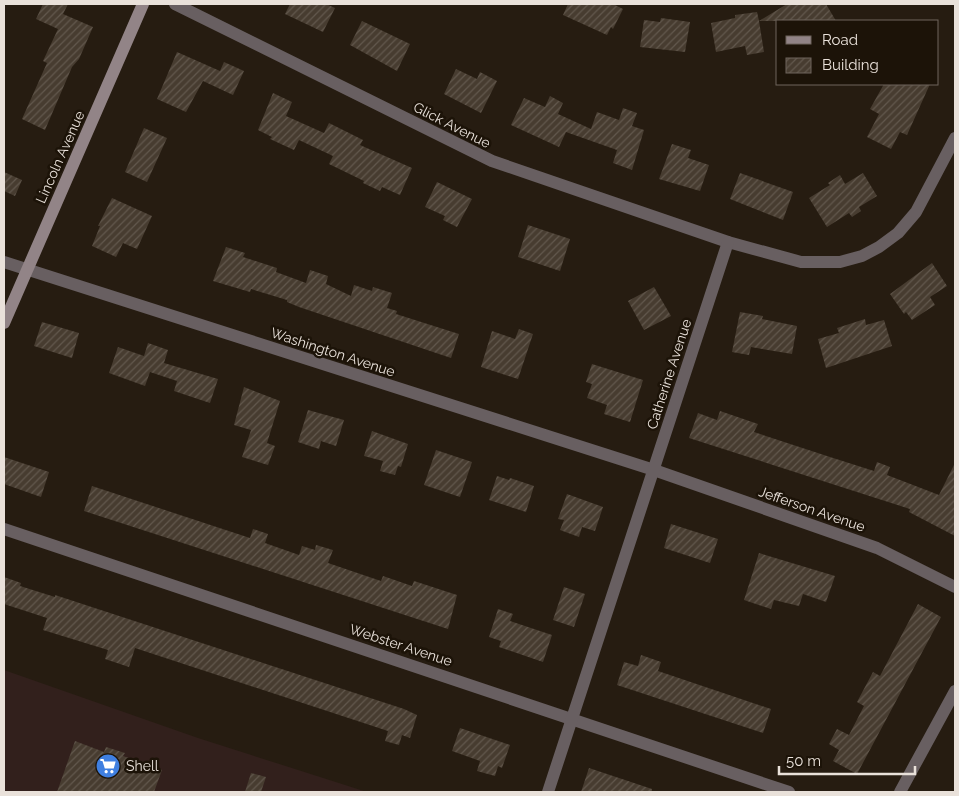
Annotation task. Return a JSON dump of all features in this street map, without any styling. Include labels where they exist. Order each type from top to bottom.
[{"type":"street","name":"Lincoln Avenue","points":[[4,323],[143,4]]},
{"type":"street","name":"Glick Avenue","points":[[175,4],[492,161],[728,242]]},
{"type":"street","points":[[728,242],[801,262],[840,262],[862,256],[880,247],[898,233],[916,212],[955,138]]},
{"type":"street","name":"Catherine Avenue","points":[[548,792],[728,242]]},
{"type":"street","name":"Washington Avenue","points":[[4,262],[654,470]]},
{"type":"street","name":"Jefferson Avenue","points":[[654,470],[877,548],[955,587]]},
{"type":"street","name":"Webster Avenue","points":[[4,529],[789,792]]},
{"type":"street","points":[[900,792],[955,691]]},
{"type":"shaded area","points":[[4,670],[198,738],[367,792],[4,792]]},
{"type":"building","points":[[43,4],[68,4],[63,14],[93,27],[79,59],[72,67],[45,130],[22,119],[47,63],[43,61],[58,29],[36,19]]},
{"type":"building","points":[[290,4],[326,4],[335,8],[323,32],[285,14]]},
{"type":"building","points":[[568,4],[613,4],[623,9],[613,29],[611,27],[607,35],[563,15]]},
{"type":"building","points":[[787,4],[826,4],[835,20],[776,20],[759,21]]},
{"type":"building","points":[[757,12],[764,52],[747,55],[745,46],[716,52],[711,23],[735,18],[735,15]]},
{"type":"building","points":[[661,18],[690,22],[685,52],[640,47],[644,20],[660,22]]},
{"type":"building","points":[[362,21],[410,44],[397,71],[350,45]]},
{"type":"building","points":[[177,52],[220,71],[224,62],[244,71],[233,95],[203,81],[186,112],[157,99]]},
{"type":"building","points":[[456,69],[477,79],[480,72],[497,81],[481,113],[444,94]]},
{"type":"building","points":[[883,85],[930,85],[907,135],[900,132],[891,149],[867,137],[879,114],[870,109]]},
{"type":"building","points":[[273,93],[292,102],[286,116],[324,133],[329,123],[363,140],[360,145],[412,168],[400,195],[382,187],[380,191],[363,183],[364,181],[329,164],[333,156],[299,140],[294,150],[270,139],[272,137],[258,130]]},
{"type":"building","points":[[550,96],[563,103],[558,114],[591,129],[597,112],[619,120],[623,108],[637,113],[632,126],[644,130],[632,170],[613,163],[617,150],[566,132],[559,147],[511,125],[524,98],[545,107]]},
{"type":"building","points":[[144,128],[167,138],[147,182],[125,172]]},
{"type":"building","points":[[672,144],[691,150],[688,158],[709,165],[700,191],[659,179]]},
{"type":"building","points":[[4,172],[22,180],[15,196],[4,191]]},
{"type":"building","points":[[740,173],[793,192],[783,220],[730,199]]},
{"type":"building","points":[[863,173],[877,196],[859,207],[861,211],[852,217],[849,213],[827,227],[809,198],[830,185],[828,183],[840,175],[845,184]]},
{"type":"building","points":[[437,182],[472,199],[457,227],[443,220],[445,216],[425,207]]},
{"type":"building","points":[[112,198],[152,216],[137,249],[123,243],[116,257],[92,246],[100,226],[98,226]]},
{"type":"building","points":[[528,225],[570,239],[560,271],[518,257]]},
{"type":"building","points":[[226,247],[245,253],[243,257],[277,268],[276,272],[306,283],[310,270],[328,276],[326,284],[351,296],[354,285],[372,291],[373,287],[392,293],[387,308],[397,311],[396,314],[459,334],[451,358],[299,307],[287,302],[287,300],[251,289],[250,292],[213,281]]},
{"type":"building","points":[[932,263],[947,286],[930,297],[935,305],[912,320],[906,312],[904,314],[890,294]]},
{"type":"building","points":[[654,287],[671,316],[644,330],[628,301]]},
{"type":"building","points":[[740,312],[763,316],[762,319],[797,326],[792,354],[751,347],[749,355],[732,352]]},
{"type":"building","points":[[865,319],[866,325],[884,320],[892,346],[826,368],[818,339],[839,333],[837,328]]},
{"type":"building","points":[[42,322],[79,333],[72,358],[34,346]]},
{"type":"building","points":[[519,329],[533,334],[518,379],[481,367],[492,331],[515,339]]},
{"type":"building","points":[[148,343],[168,350],[164,363],[218,379],[210,403],[174,391],[177,381],[150,372],[145,386],[109,373],[118,347],[144,356]]},
{"type":"building","points":[[592,364],[643,380],[630,422],[604,414],[607,405],[587,398],[592,384],[586,382]]},
{"type":"building","points":[[244,387],[280,401],[267,443],[275,446],[268,465],[242,457],[251,430],[234,425]]},
{"type":"building","points":[[308,410],[344,420],[336,446],[321,441],[319,449],[298,442]]},
{"type":"building","points":[[720,411],[758,424],[754,432],[830,457],[874,471],[877,462],[890,467],[887,475],[939,495],[955,463],[955,536],[909,512],[910,509],[689,438],[698,413],[717,420]]},
{"type":"building","points":[[372,431],[408,444],[401,467],[398,466],[395,475],[380,471],[383,461],[364,456]]},
{"type":"building","points":[[436,450],[472,462],[460,497],[424,485]]},
{"type":"building","points":[[4,457],[49,472],[41,497],[4,484]]},
{"type":"building","points":[[497,476],[534,486],[526,512],[489,500]]},
{"type":"building","points":[[92,486],[250,538],[253,529],[268,534],[265,543],[299,555],[302,546],[315,550],[316,545],[333,550],[328,563],[381,581],[383,576],[412,586],[414,581],[457,595],[448,629],[84,511]]},
{"type":"building","points":[[567,494],[603,507],[595,531],[582,527],[579,537],[560,530],[564,520],[558,519]]},
{"type":"building","points":[[671,524],[718,539],[710,563],[664,548]]},
{"type":"building","points":[[759,553],[835,576],[826,602],[803,594],[799,606],[774,600],[771,609],[744,600]]},
{"type":"building","points":[[4,577],[21,583],[20,586],[55,597],[55,595],[404,709],[417,715],[410,738],[402,735],[399,745],[385,741],[388,731],[135,648],[129,667],[105,659],[108,650],[43,630],[47,618],[4,604]]},
{"type":"building","points":[[564,587],[585,594],[574,627],[553,620]]},
{"type":"building","points":[[918,604],[941,617],[857,774],[833,761],[839,750],[829,744],[837,729],[849,735],[864,706],[857,702],[873,672],[880,676]]},
{"type":"building","points":[[498,609],[513,614],[510,621],[552,635],[543,662],[499,647],[501,641],[489,637]]},
{"type":"building","points":[[641,655],[661,662],[658,671],[771,709],[763,733],[617,685],[624,662],[638,666]]},
{"type":"building","points":[[460,728],[510,745],[502,768],[498,766],[495,776],[477,771],[480,761],[452,751]]},
{"type":"building","name":"Shell","points":[[75,741],[104,752],[106,747],[125,753],[123,756],[162,770],[154,792],[57,792]]},
{"type":"building","points":[[589,768],[652,789],[652,792],[581,792]]},
{"type":"building","points":[[251,773],[266,777],[261,792],[245,792]]},
{"type":"place","name":"Shell","points":[[108,766]]}]
